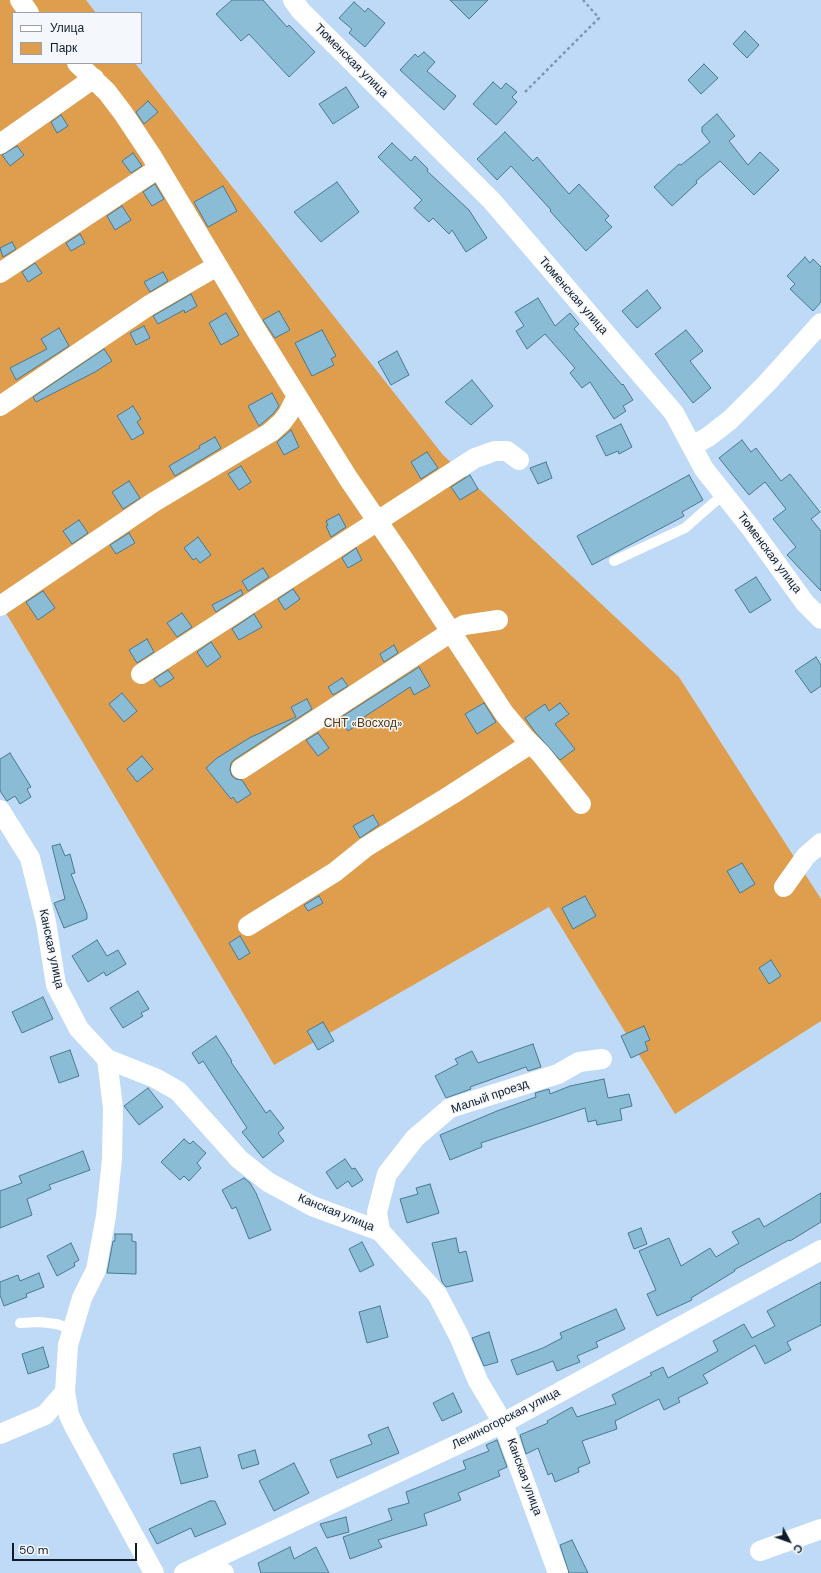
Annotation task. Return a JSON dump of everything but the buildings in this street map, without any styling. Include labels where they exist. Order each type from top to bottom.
[{"type":"street","points":[[20,0],[28,12]]},
{"type":"street","name":"Тюменская улица","points":[[293,0],[301,11],[492,201],[674,413],[704,469],[750,527],[805,603],[821,619]]},
{"type":"street","points":[[78,64],[94,78],[123,113],[159,168],[217,266],[348,478],[504,713],[530,744],[541,754],[581,804]]},
{"type":"street","points":[[0,144],[94,78]]},
{"type":"street","points":[[0,273],[159,168]]},
{"type":"street","points":[[0,406],[148,306],[217,266]]},
{"type":"street","points":[[692,446],[708,437],[730,420],[767,383],[821,323]]},
{"type":"street","points":[[0,606],[154,502],[271,432],[288,414],[297,396]]},
{"type":"street","points":[[141,674],[475,458],[495,451],[507,451],[519,460]]},
{"type":"street","points":[[241,769],[451,632],[464,625],[498,620]]},
{"type":"street","points":[[248,926],[335,872],[366,847],[530,744]]},
{"type":"street","name":"Канская улица","points":[[0,810],[30,858],[46,922],[56,985],[79,1029],[107,1059],[155,1078],[178,1091],[239,1159],[268,1182],[312,1206],[380,1231],[437,1294],[459,1336],[478,1381],[504,1423],[558,1573]]},
{"type":"street","points":[[784,887],[806,856],[821,843]]},
{"type":"street","points":[[107,1059],[113,1108],[112,1159],[106,1216],[96,1270],[82,1298],[68,1345],[65,1392],[69,1415],[75,1428],[154,1573]]},
{"type":"street","name":"Малый проезд","points":[[380,1231],[377,1212],[387,1174],[415,1138],[450,1108],[558,1074],[578,1062],[602,1059]]},
{"type":"street","name":"Лениногорская улица","points":[[184,1573],[504,1423],[821,1250]]},
{"type":"street","points":[[0,1434],[45,1415],[65,1392]]},
{"type":"street","points":[[760,1551],[821,1529]]},
{"type":"street","points":[[203,1564],[224,1573]]},
{"type":"lane","points":[[614,561],[685,528],[718,499],[727,498]]},
{"type":"lane","points":[[20,1323],[39,1322],[57,1324],[73,1330]]},
{"type":"path","points":[[525,92],[599,18],[583,0]]},
{"type":"green space","name":"СНТ «Восход»","points":[[0,0],[86,0],[95,12],[12,12],[12,64],[136,64],[443,455],[679,677],[821,899],[821,1021],[675,1114],[549,907],[274,1065],[0,603]]}]
